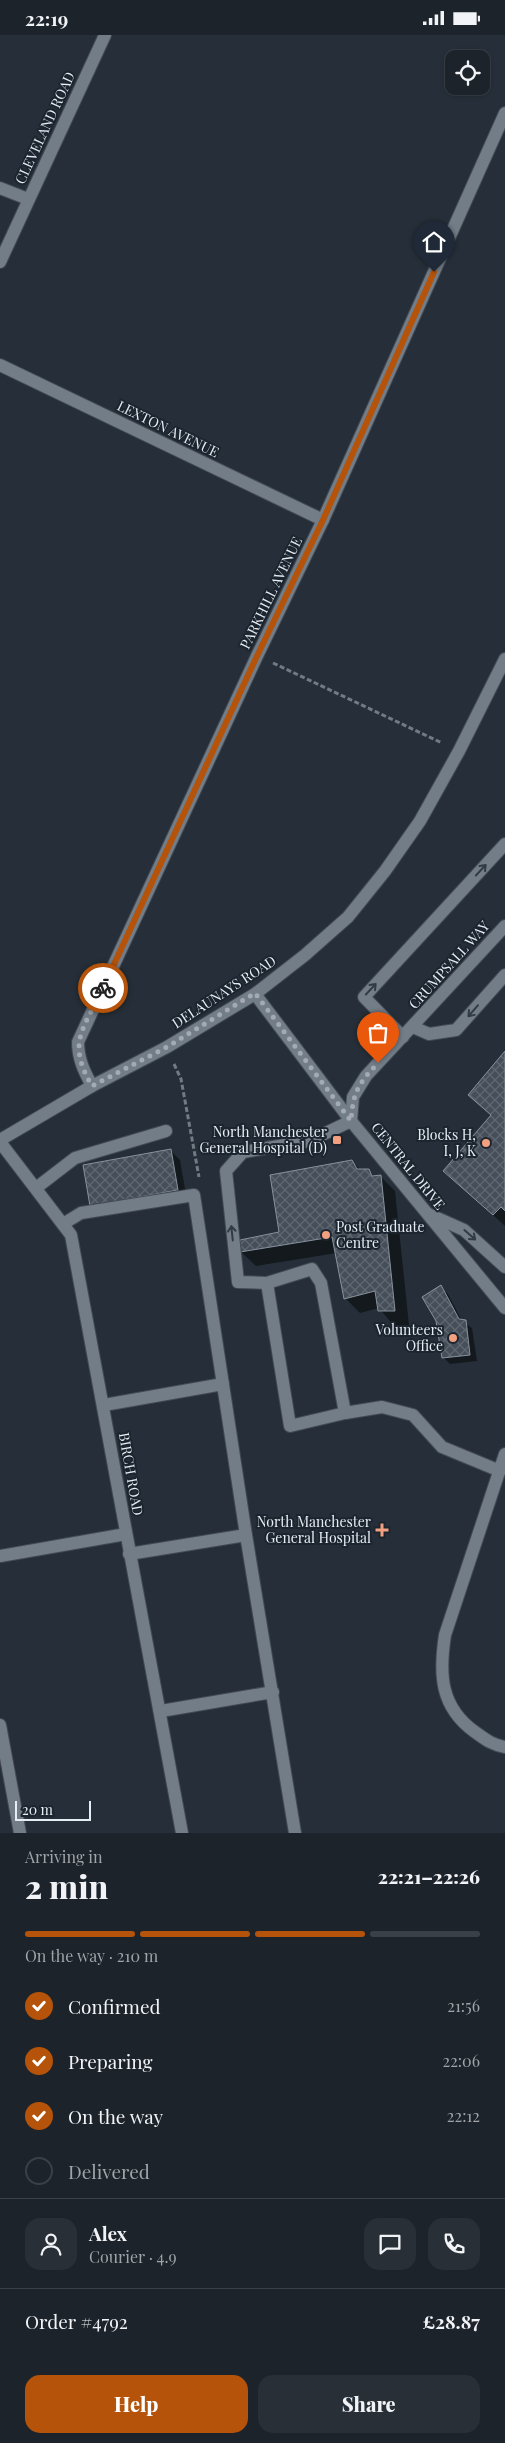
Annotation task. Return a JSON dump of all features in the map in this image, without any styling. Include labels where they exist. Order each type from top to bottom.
[{"type":"street","name":"CLEVELAND ROAD","points":[[0,262],[105,35]]},
{"type":"street","name":"PARKHILL AVENUE","points":[[92,1086],[83,1070],[78,1055],[78,1042],[257,656],[323,520],[505,113]]},
{"type":"street","points":[[0,188],[28,199]]},
{"type":"street","name":"LEXTON AVENUE","points":[[0,365],[323,520]]},
{"type":"street","name":"DELAUNAYS ROAD","points":[[0,1141],[92,1086],[167,1047],[255,993],[305,955],[348,917],[385,871],[420,821],[459,751],[505,659]]},
{"type":"street","points":[[403,1037],[364,997],[505,844]]},
{"type":"street","name":"CRUMPSALL WAY","points":[[351,1121],[353,1097],[362,1083],[505,926]]},
{"type":"street","points":[[413,1027],[429,1034],[456,1030],[505,975]]},
{"type":"street","name":"CENTRAL DRIVE","points":[[255,993],[351,1121],[505,1308]]},
{"type":"street","points":[[345,1413],[322,1283],[312,1269],[267,1283],[238,1282],[226,1171],[243,1152],[309,1141],[351,1121]]},
{"type":"street","points":[[36,1188],[74,1158],[166,1131]]},
{"type":"street","name":"BIRCH ROAD","points":[[0,1141],[71,1235],[182,1833]]},
{"type":"street","points":[[63,1224],[81,1213],[194,1195],[246,1535],[295,1833]]},
{"type":"street","points":[[428,1214],[464,1230],[505,1267]]},
{"type":"street","points":[[267,1283],[290,1426],[345,1413],[382,1407],[413,1415],[442,1447],[500,1471]]},
{"type":"street","points":[[104,1405],[223,1384]]},
{"type":"street","points":[[505,1454],[444,1635],[440,1664],[443,1687],[460,1721],[493,1745],[505,1747]]},
{"type":"street","points":[[0,1556],[126,1535]]},
{"type":"street","points":[[129,1554],[246,1535]]},
{"type":"street","points":[[160,1711],[273,1692]]},
{"type":"street","points":[[0,1725],[20,1833]]},
{"type":"path","points":[[257,656],[459,751]]},
{"type":"path","points":[[167,1047],[181,1079],[200,1182],[194,1195]]},
{"type":"building","name":"Blocks H, I, J, K","points":[[505,1051],[505,1211],[501,1207],[493,1215],[443,1171],[491,1115],[468,1095]]},
{"type":"building","points":[[171,1149],[178,1190],[90,1206],[83,1165]]},
{"type":"building","name":"Post Graduate Centre","points":[[352,1160],[357,1169],[369,1169],[372,1176],[381,1175],[395,1311],[378,1311],[375,1291],[344,1299],[332,1237],[240,1252],[240,1240],[279,1232],[270,1175]]},
{"type":"building","name":"Volunteers Office","points":[[441,1285],[459,1319],[466,1320],[470,1355],[442,1358],[436,1321],[422,1297]]},
{"type":"way so far","points":[[103,988],[78,1042],[78,1055],[83,1070],[92,1086],[167,1047],[255,993],[351,1121],[353,1097],[366,1076],[378,1063]]},
{"type":"place","name":"North Manchester General Hospital (D)","points":[[337,1140]]},
{"type":"place","name":"Blocks H, I, J, K","points":[[486,1143]]},
{"type":"place","name":"Post Graduate Centre","points":[[326,1235]]},
{"type":"place","name":"Volunteers Office","points":[[453,1338]]},
{"type":"place","name":"North Manchester General Hospital","points":[[382,1530]]},
{"type":"route","points":[[103,988],[257,656],[323,520],[434,272]]}]
